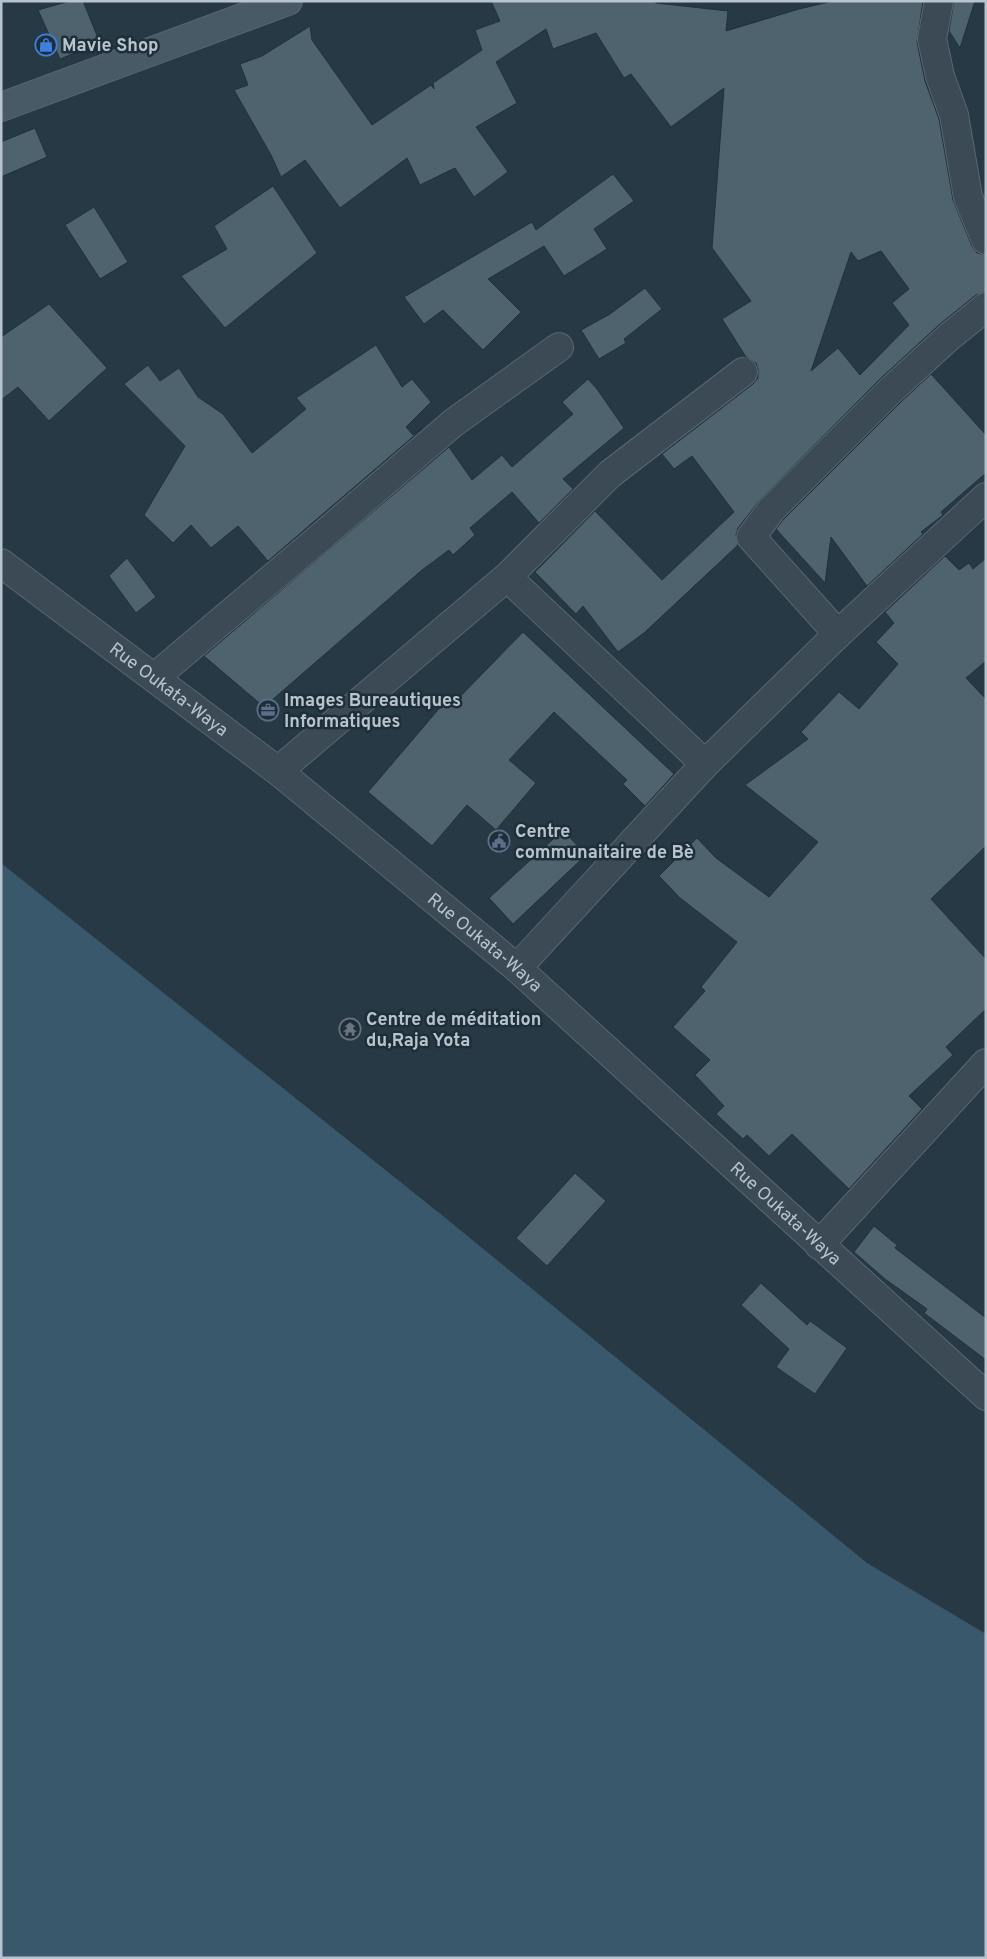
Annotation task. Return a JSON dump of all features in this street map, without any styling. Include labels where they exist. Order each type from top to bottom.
[{"type":"main road","points":[[1,107],[288,1]]},
{"type":"street","points":[[938,1],[932,40],[940,76],[954,115],[968,197],[986,240]]},
{"type":"street","points":[[838,634],[750,537],[771,510],[891,390],[950,336],[986,307]]},
{"type":"street","points":[[155,677],[453,423],[559,347]]},
{"type":"street","points":[[278,771],[507,577],[610,474],[743,372]]},
{"type":"street","points":[[517,968],[706,764],[838,634],[986,497]]},
{"type":"street","name":"Rue Oukata-Waya","points":[[1,563],[278,771],[517,968],[986,1396]]},
{"type":"street","points":[[507,577],[706,764]]},
{"type":"street","points":[[819,1245],[986,1063]]},
{"type":"water","points":[[1,863],[448,1220],[867,1563],[986,1634],[986,1958],[1,1958]]},
{"type":"building","points":[[70,1],[83,1],[100,43],[60,59],[38,10]]},
{"type":"building","points":[[491,1],[655,1],[656,3],[728,11],[726,31],[833,1],[923,1],[917,42],[925,81],[939,119],[953,200],[972,246],[977,253],[986,255],[986,292],[976,295],[940,324],[880,379],[759,501],[738,528],[736,535],[738,545],[644,633],[618,652],[583,606],[576,614],[535,572],[595,511],[662,580],[734,512],[692,456],[674,469],[662,454],[753,384],[758,378],[756,363],[746,357],[722,319],[751,301],[712,248],[724,88],[671,127],[631,74],[624,78],[596,33],[553,49],[546,29],[496,62],[517,103],[476,127],[508,172],[474,197],[455,168],[420,185],[407,158],[340,208],[305,160],[281,177],[271,155],[234,90],[248,85],[240,64],[262,56],[310,26],[312,40],[372,125],[431,85],[434,89],[433,83],[482,50],[475,30],[500,21]],"holes":[[[881,251],[909,289],[892,303],[909,325],[860,375],[838,348],[811,371],[851,252],[858,261]]]},
{"type":"building","points":[[954,1],[975,1],[960,48],[949,31]]},
{"type":"building","points":[[35,128],[47,157],[1,177],[1,142]]},
{"type":"building","points":[[613,174],[634,201],[594,229],[607,249],[564,276],[544,246],[488,279],[521,312],[483,350],[443,310],[424,324],[404,297],[532,222],[536,230]]},
{"type":"building","points":[[273,186],[317,253],[225,328],[181,276],[227,249],[214,226]]},
{"type":"building","points":[[94,207],[128,262],[100,279],[65,225]]},
{"type":"building","points":[[645,288],[662,309],[624,339],[626,343],[599,359],[581,330],[610,314]]},
{"type":"building","points":[[49,304],[107,368],[49,421],[18,387],[1,400],[1,337]]},
{"type":"building","points":[[376,345],[402,387],[412,379],[431,402],[406,427],[413,435],[422,429],[268,561],[238,526],[211,548],[191,525],[173,543],[144,515],[185,446],[124,384],[148,365],[160,381],[179,368],[198,397],[223,414],[252,453],[306,409],[296,398]]},
{"type":"building","points":[[931,374],[986,435],[986,473],[941,512],[943,515],[921,532],[923,534],[867,586],[831,537],[825,583],[776,529]]},
{"type":"building","points":[[588,379],[624,428],[563,479],[573,489],[539,523],[512,492],[470,528],[475,535],[453,555],[449,550],[422,570],[264,707],[204,656],[449,447],[472,480],[502,455],[512,467],[573,414],[562,402]]},
{"type":"building","points":[[945,556],[959,570],[969,563],[973,569],[986,558],[986,661],[966,678],[986,699],[986,846],[931,899],[986,959],[986,1009],[946,1047],[953,1055],[909,1096],[922,1109],[849,1189],[792,1134],[769,1156],[747,1135],[743,1139],[716,1114],[724,1106],[695,1075],[710,1060],[673,1027],[705,991],[701,987],[737,942],[680,898],[659,876],[697,838],[716,858],[769,897],[818,842],[745,785],[808,739],[801,732],[839,692],[859,709],[898,664],[876,642],[894,623],[885,612]]},
{"type":"building","points":[[127,558],[156,597],[136,613],[109,576]]},
{"type":"building","points":[[523,632],[674,774],[645,806],[623,784],[627,780],[554,712],[509,760],[536,783],[496,830],[467,805],[432,846],[368,792],[443,704],[449,708]]},
{"type":"building","points":[[563,830],[586,855],[513,924],[489,898]]},
{"type":"building","points":[[575,1173],[606,1201],[547,1266],[516,1238]]},
{"type":"building","points":[[874,1226],[897,1245],[895,1248],[986,1318],[986,1360],[924,1313],[927,1309],[885,1279],[854,1252]]},
{"type":"building","points":[[761,1283],[807,1325],[810,1321],[847,1348],[815,1394],[776,1367],[789,1349],[741,1305]]},
{"type":"place","name":"Mavie Shop","points":[[46,45]]},
{"type":"place","name":"Images Bureautiques Informatiques","points":[[268,710]]},
{"type":"place","name":"Centre communaitaire de Bè","points":[[499,841]]},
{"type":"place","name":"Centre de méditation du,Raja Yota","points":[[350,1029]]}]
